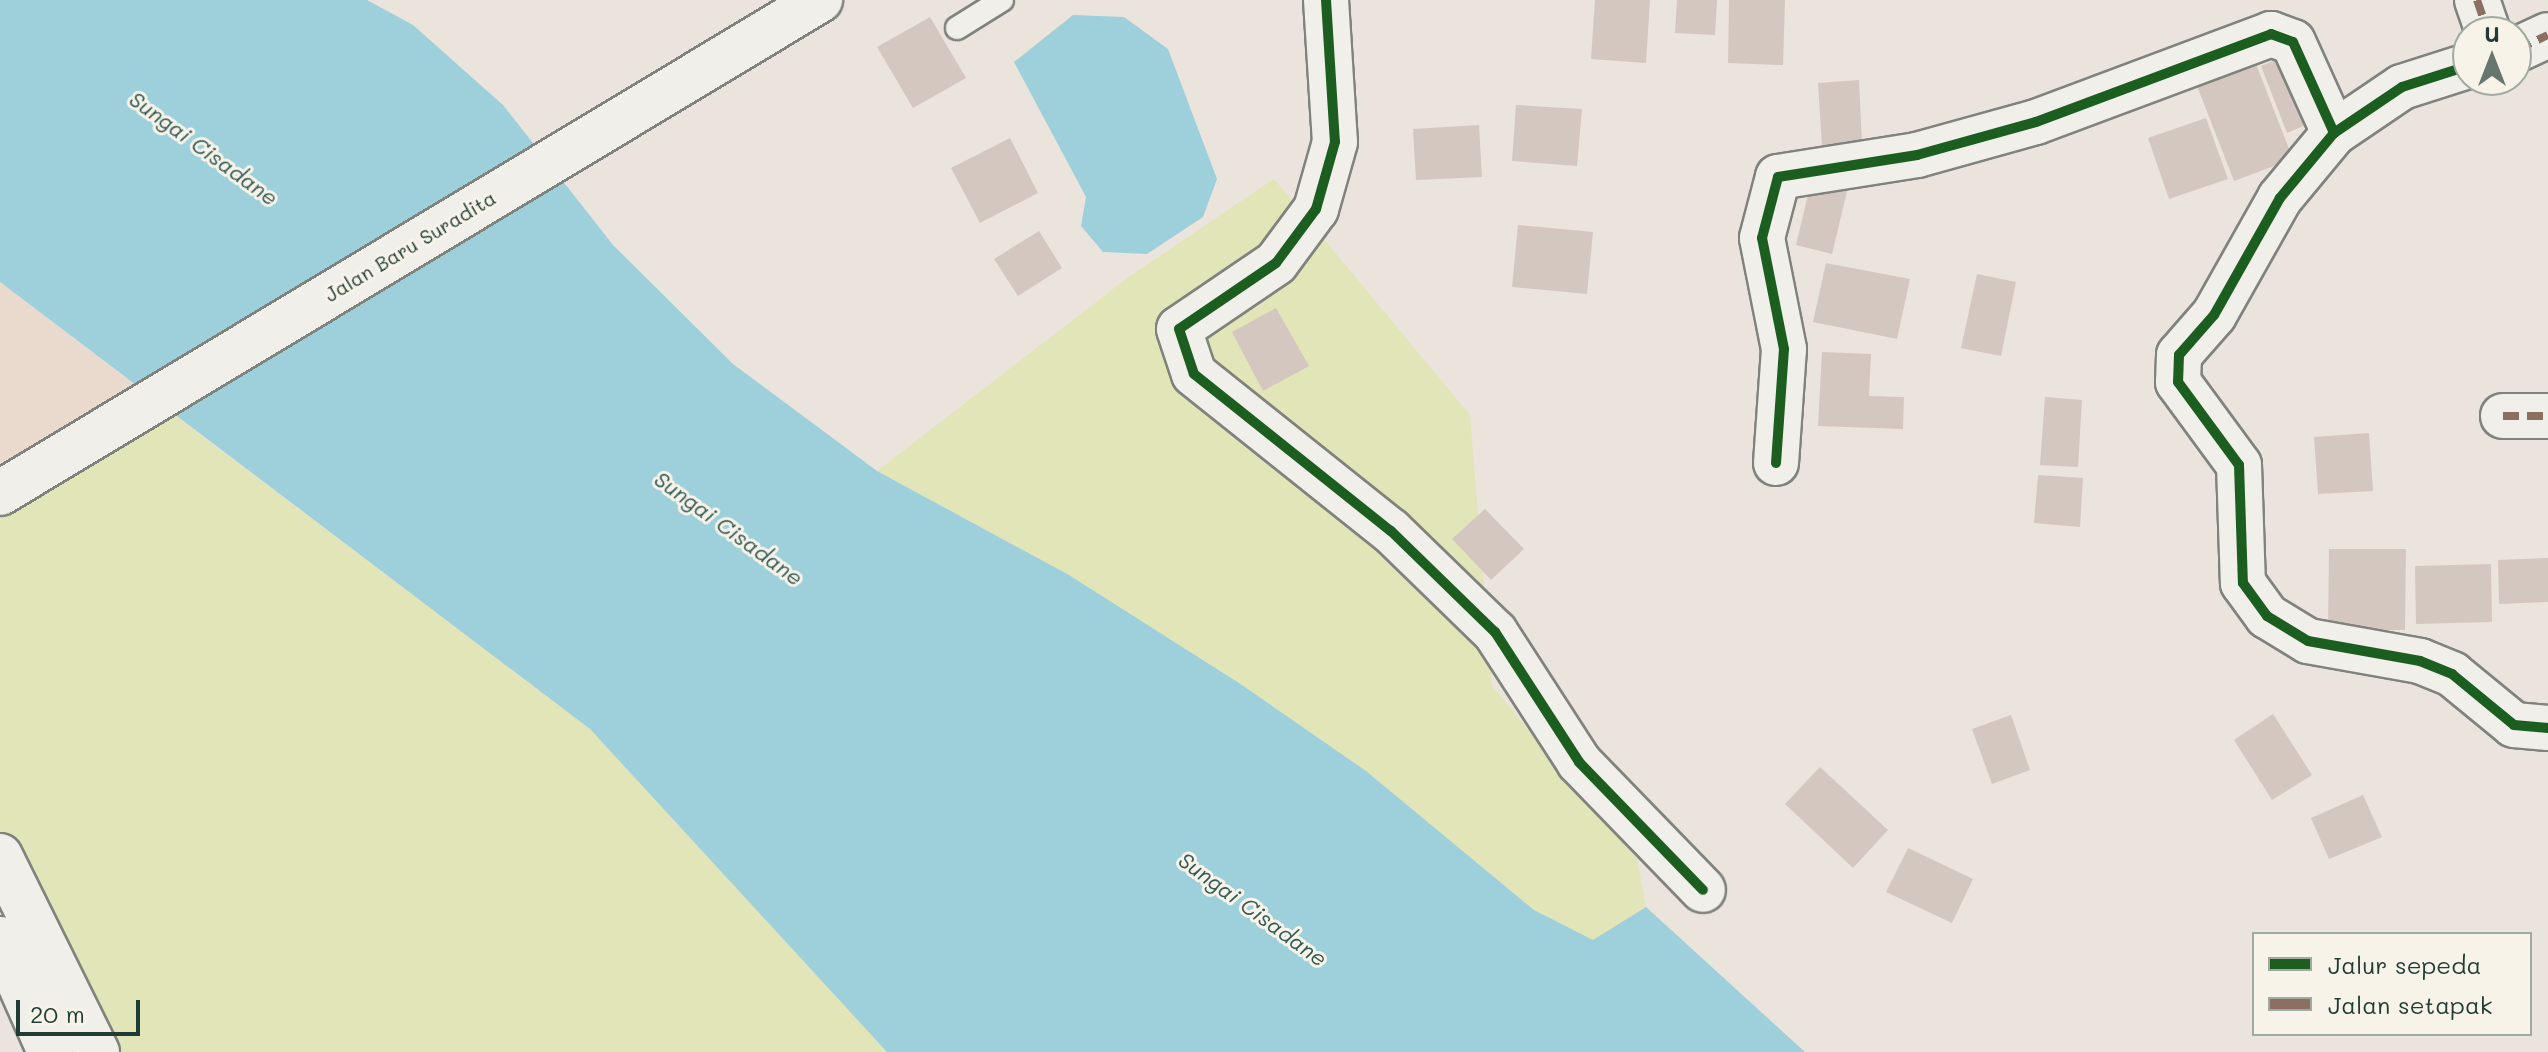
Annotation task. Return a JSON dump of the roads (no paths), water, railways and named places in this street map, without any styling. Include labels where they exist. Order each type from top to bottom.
[{"type":"street","name":"Jalan Baru Suradita","points":[[0,493],[820,0]]},
{"type":"street","points":[[1326,0],[1335,142],[1316,209],[1276,263],[1179,329],[1194,374],[1391,531],[1495,632],[1579,762],[1703,890]]},
{"type":"street","points":[[1776,463],[1784,349],[1762,238],[1778,177],[1917,155],[2036,122],[2271,34],[2293,42],[2334,133]]},
{"type":"street","points":[[2452,71],[2402,87],[2334,133],[2280,198],[2214,315],[2179,355],[2178,382],[2239,465],[2243,583],[2267,616],[2308,641],[2420,661],[2452,674],[2514,725],[2548,728]]},
{"type":"street","points":[[2503,416],[2548,416]]},
{"type":"street","points":[[0,856],[97,1052]]},
{"type":"street","points":[[0,939],[50,1052]]},
{"type":"lane","points":[[957,28],[1002,0]]},
{"type":"water","name":"Sungai Cisadane","points":[[0,0],[367,0],[413,25],[503,105],[613,245],[733,364],[877,471],[1069,575],[1239,683],[1366,771],[1534,910],[1593,940],[1646,907],[1805,1052],[887,1052],[590,729],[0,282]]},
{"type":"water","points":[[1073,15],[1124,17],[1168,49],[1217,179],[1203,217],[1147,254],[1103,252],[1081,226],[1086,197],[1014,62]]}]
